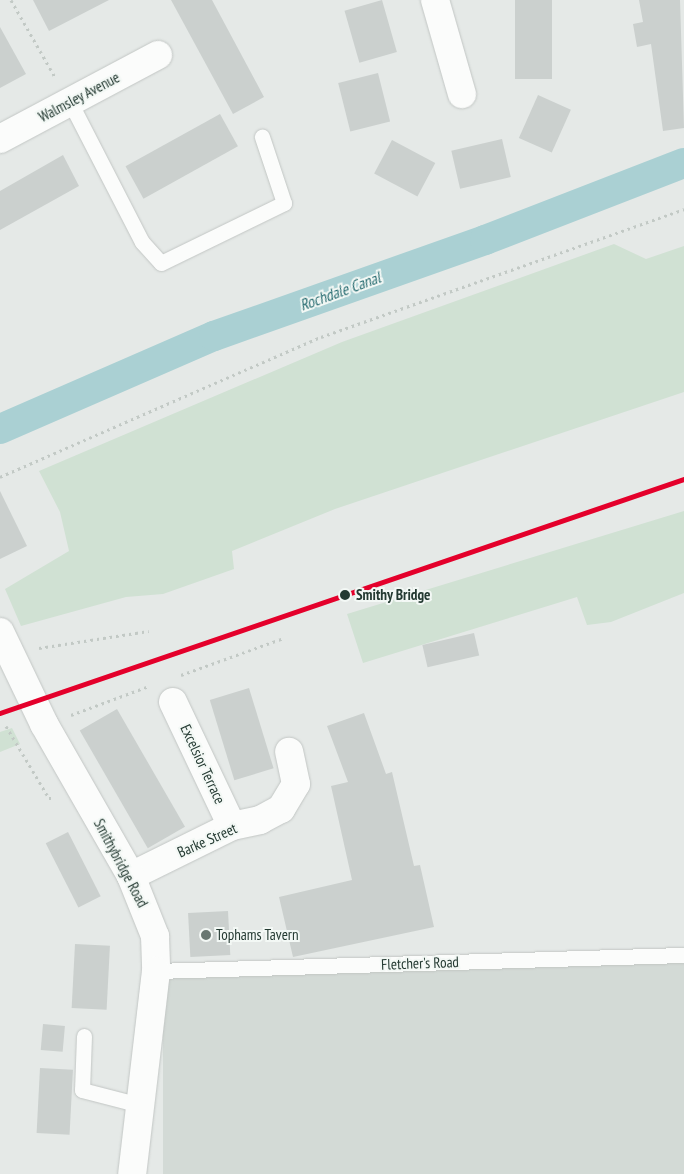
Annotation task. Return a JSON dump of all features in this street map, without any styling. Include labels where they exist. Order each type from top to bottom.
[{"type":"street","points":[[435,0],[462,94]]},
{"type":"street","name":"Walmsley Avenue","points":[[0,139],[158,55]]},
{"type":"street","name":"Smithybridge Road","points":[[5,642],[44,724],[132,876],[155,936],[156,971],[132,1174]]},
{"type":"street","name":"Excelsior Terrace","points":[[173,702],[232,826]]},
{"type":"street","name":"Barke Street","points":[[132,876],[232,826],[260,820],[281,809],[296,784],[289,752]]},
{"type":"lane","points":[[70,102],[142,242],[161,263],[284,203],[262,137]]},
{"type":"lane","name":"Fletcher's Road","points":[[156,971],[684,955]]},
{"type":"lane","points":[[84,1036],[82,1090],[140,1105]]},
{"type":"path","points":[[11,0],[70,102]]},
{"type":"path","points":[[0,477],[321,337],[684,209]]},
{"type":"path","points":[[5,642],[149,631]]},
{"type":"shaded area","points":[[163,963],[684,963],[684,1174],[163,1174]]},
{"type":"green space","points":[[614,244],[646,259],[684,246],[684,392],[335,509],[232,551],[234,569],[163,594],[126,597],[21,626],[5,589],[69,551],[60,512],[39,471],[342,342]]},
{"type":"green space","points":[[684,511],[684,593],[611,622],[587,625],[577,597],[363,663],[347,614]]},
{"type":"green space","points":[[12,728],[20,744],[0,752],[0,732]]},
{"type":"building","points":[[33,0],[109,0],[49,31]]},
{"type":"building","points":[[171,0],[212,0],[264,97],[233,114]]},
{"type":"building","points":[[382,0],[397,52],[359,63],[345,11]]},
{"type":"building","points":[[515,0],[552,0],[552,79],[515,79]]},
{"type":"building","points":[[639,0],[680,0],[684,128],[663,131],[651,44],[637,47],[633,24],[643,22]]},
{"type":"building","points":[[0,27],[26,74],[0,88]]},
{"type":"building","points":[[378,73],[390,122],[350,131],[338,83]]},
{"type":"building","points":[[538,95],[571,110],[552,153],[519,138]]},
{"type":"building","points":[[220,114],[238,146],[143,199],[126,166]]},
{"type":"building","points":[[502,139],[511,177],[460,189],[451,151]]},
{"type":"building","points":[[392,140],[435,163],[417,197],[374,174]]},
{"type":"building","points":[[63,155],[79,186],[0,230],[0,191]]},
{"type":"building","points":[[0,491],[27,546],[0,559]]},
{"type":"building","points":[[474,633],[479,655],[428,667],[422,645]]},
{"type":"building","points":[[249,688],[274,768],[234,780],[210,700]]},
{"type":"building","points":[[117,709],[185,827],[148,848],[80,730]]},
{"type":"building","points":[[364,713],[386,774],[392,772],[414,866],[420,865],[434,927],[293,957],[279,897],[352,880],[331,786],[348,782],[327,726]]},
{"type":"building","points":[[68,832],[101,896],[78,908],[46,843]]},
{"type":"building","points":[[228,911],[230,955],[190,957],[188,913]]},
{"type":"building","points":[[75,944],[110,946],[107,1010],[72,1008]]},
{"type":"building","points":[[43,1024],[65,1026],[63,1052],[41,1050]]},
{"type":"building","points":[[40,1068],[73,1070],[70,1135],[37,1133]]},
{"type":"waterway","name":"Rochdale Canal","points":[[0,429],[214,336],[485,240],[684,163]]},
{"type":"transit line","points":[[0,713],[684,479]]},
{"type":"place","name":"Smithy Bridge","points":[[345,595]]},
{"type":"place","name":"Tophams Tavern","points":[[206,935]]}]
